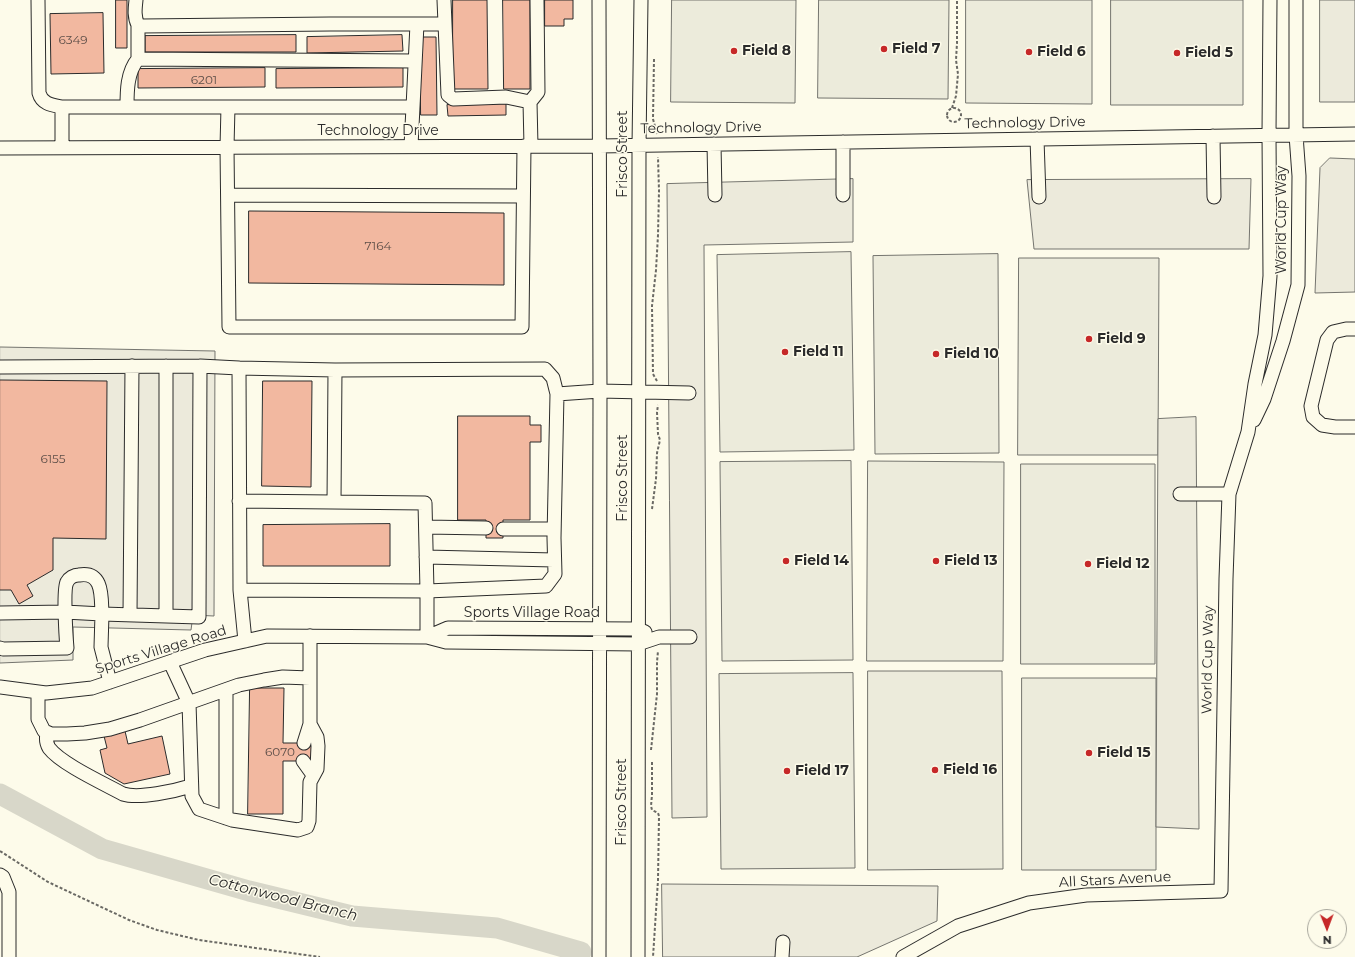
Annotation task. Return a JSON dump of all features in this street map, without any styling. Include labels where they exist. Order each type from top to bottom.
[{"type":"street","points":[[38,0],[39,93],[43,101],[47,104],[62,107],[412,107]]},
{"type":"street","points":[[127,107],[128,85],[133,65],[138,59],[138,25],[135,13],[136,0]]},
{"type":"street","points":[[444,0],[448,95],[453,99],[506,97],[530,102]]},
{"type":"street","points":[[228,107],[229,327],[522,327],[523,196],[528,146],[530,102],[538,92],[537,0]]},
{"type":"street","name":"Frisco Street","points":[[599,0],[599,957]]},
{"type":"street","name":"Frisco Street","points":[[638,957],[639,146],[641,0]]},
{"type":"street","name":"World Cup Way","points":[[1221,891],[1226,579],[1229,494],[1248,432],[1255,384],[1266,336],[1270,276],[1270,0]]},
{"type":"street","name":"World Cup Way","points":[[1248,432],[1264,399],[1274,370],[1298,285],[1299,176],[1296,135],[1296,0]]},
{"type":"street","points":[[412,146],[412,107],[417,24]]},
{"type":"street","points":[[138,25],[445,24]]},
{"type":"street","points":[[138,59],[415,61]]},
{"type":"street","points":[[62,107],[62,148]]},
{"type":"street","name":"Technology Drive","points":[[0,148],[639,146],[1355,134]]},
{"type":"street","points":[[1213,136],[1214,197]]},
{"type":"street","points":[[1037,139],[1039,197]]},
{"type":"street","points":[[843,142],[843,195]]},
{"type":"street","points":[[714,144],[715,195]]},
{"type":"street","points":[[228,196],[523,196]]},
{"type":"street","points":[[1355,330],[1346,329],[1333,332],[1327,340],[1311,406],[1313,417],[1322,425],[1335,427],[1355,427]]},
{"type":"street","points":[[130,615],[132,366]]},
{"type":"street","points":[[166,366],[166,616]]},
{"type":"street","points":[[0,613],[66,612],[199,617],[200,366]]},
{"type":"street","points":[[0,367],[200,366],[335,370],[545,369],[552,378],[556,394],[554,530],[555,574],[546,586],[427,591],[240,590]]},
{"type":"street","points":[[239,368],[240,590],[245,641]]},
{"type":"street","points":[[334,502],[335,370]]},
{"type":"street","points":[[556,394],[600,391],[689,393]]},
{"type":"street","points":[[1180,494],[1229,494]]},
{"type":"street","points":[[240,502],[426,503],[428,637]]},
{"type":"street","points":[[426,528],[486,528]]},
{"type":"street","points":[[503,529],[554,530]]},
{"type":"street","points":[[426,557],[554,560]]},
{"type":"street","points":[[0,648],[67,648],[65,586],[67,581],[72,577],[84,574],[90,576],[99,584],[102,614],[101,647],[110,682]]},
{"type":"street","name":"Sports Village Road","points":[[428,637],[448,628],[638,629]]},
{"type":"street","points":[[638,629],[659,637],[690,637]]},
{"type":"street","name":"Sports Village Road","points":[[0,687],[46,693],[92,688],[205,650],[267,636],[428,637],[446,642],[599,644],[638,644],[659,637]]},
{"type":"street","points":[[304,743],[310,724],[310,636]]},
{"type":"street","points":[[170,662],[189,703],[192,796],[199,809],[226,818],[298,830],[307,827],[309,821],[310,782],[317,769],[318,746],[317,737],[310,724]]},
{"type":"street","points":[[38,692],[38,719],[40,726],[46,733],[85,733],[110,729],[140,720],[239,685],[283,677],[310,678]]},
{"type":"street","points":[[226,690],[226,818]]},
{"type":"street","points":[[46,733],[46,740],[49,747],[60,757],[86,774],[128,796],[178,790],[192,786]]},
{"type":"street","points":[[303,761],[313,775]]},
{"type":"street","points":[[0,875],[3,877],[9,892],[9,957]]},
{"type":"street","name":"All Stars Avenue","points":[[903,957],[958,926],[1029,904],[1086,895],[1221,891]]},
{"type":"street","points":[[782,957],[783,942]]},
{"type":"path","points":[[952,108],[958,110],[960,113],[959,119],[954,122],[948,119],[947,116],[948,112],[952,108],[956,96],[958,74],[956,60],[958,42],[957,0]]},
{"type":"path","points":[[652,516],[657,453],[660,440],[658,434],[657,412],[659,392],[658,382],[653,374],[652,306],[656,270],[659,191],[657,130],[654,126]]},
{"type":"path","points":[[651,751],[657,694],[659,637]]},
{"type":"path","points":[[652,758],[651,806],[652,810],[658,813],[659,816],[658,880],[653,957]]},
{"type":"path","points":[[0,851],[48,882],[129,920],[157,930],[199,940],[320,957]]},
{"type":"shaded area","name":"Field 8","points":[[672,0],[796,0],[795,103],[671,102]]},
{"type":"shaded area","name":"Field 7","points":[[819,0],[949,0],[948,99],[818,98]]},
{"type":"shaded area","name":"Field 6","points":[[966,0],[1092,0],[1092,104],[966,103]]},
{"type":"shaded area","name":"Field 5","points":[[1111,0],[1243,0],[1243,105],[1111,105]]},
{"type":"shaded area","points":[[1320,0],[1355,0],[1355,102],[1320,102]]},
{"type":"shaded area","points":[[1330,158],[1355,159],[1355,292],[1315,293],[1320,168]]},
{"type":"shaded area","points":[[853,179],[853,242],[704,245],[707,817],[672,818],[667,184]]},
{"type":"shaded area","points":[[1251,179],[1249,249],[1034,249],[1027,180]]},
{"type":"shaded area","name":"Field 11","points":[[851,252],[854,450],[720,452],[717,255]]},
{"type":"shaded area","name":"Field 10","points":[[998,254],[999,453],[875,454],[873,256]]},
{"type":"shaded area","name":"Field 9","points":[[1019,258],[1159,258],[1158,455],[1018,455]]},
{"type":"shaded area","points":[[0,347],[215,351],[214,616],[193,615],[191,630],[73,627],[73,660],[0,663]]},
{"type":"shaded area","points":[[1196,417],[1199,829],[1156,827],[1158,419]]},
{"type":"shaded area","name":"Field 14","points":[[851,461],[853,660],[722,661],[720,462]]},
{"type":"shaded area","name":"Field 13","points":[[868,461],[1004,462],[1003,661],[867,661]]},
{"type":"shaded area","name":"Field 12","points":[[1021,464],[1155,464],[1155,664],[1021,664]]},
{"type":"shaded area","name":"Field 16","points":[[868,671],[1002,671],[1003,869],[868,870]]},
{"type":"shaded area","name":"Field 17","points":[[853,673],[855,868],[721,869],[719,674]]},
{"type":"shaded area","name":"Field 15","points":[[1022,678],[1156,678],[1156,870],[1022,870]]},
{"type":"shaded area","points":[[662,884],[938,886],[937,921],[857,957],[663,957]]},
{"type":"building","points":[[116,0],[127,0],[127,48],[116,48]]},
{"type":"building","points":[[453,0],[487,0],[488,89],[453,89]]},
{"type":"building","points":[[503,0],[530,0],[530,89],[504,89]]},
{"type":"building","points":[[545,0],[573,0],[573,19],[564,19],[564,26],[545,26]]},
{"type":"building","points":[[103,13],[104,73],[51,74],[50,14]]},
{"type":"building","points":[[296,35],[296,52],[145,52],[145,36]]},
{"type":"building","points":[[402,35],[403,51],[307,53],[307,37]]},
{"type":"building","points":[[420,37],[436,37],[437,115],[421,115]]},
{"type":"building","points":[[265,68],[265,87],[138,88],[138,69]]},
{"type":"building","points":[[403,68],[403,87],[276,88],[276,69]]},
{"type":"building","points":[[506,104],[506,115],[448,116],[447,105]]},
{"type":"building","points":[[249,211],[504,213],[504,285],[249,283]]},
{"type":"building","points":[[0,380],[107,381],[106,539],[53,538],[53,570],[27,585],[33,596],[19,604],[11,590],[0,590]]},
{"type":"building","points":[[263,381],[312,381],[311,487],[262,486]]},
{"type":"building","points":[[458,416],[530,416],[530,425],[541,425],[541,442],[530,442],[530,520],[503,520],[503,538],[486,538],[486,520],[458,520]]},
{"type":"building","points":[[390,524],[390,566],[263,566],[263,525]]},
{"type":"building","points":[[250,688],[284,688],[283,743],[312,743],[312,761],[283,761],[283,814],[248,814]]},
{"type":"building","points":[[125,731],[128,744],[162,736],[170,774],[124,784],[105,773],[100,750],[107,748],[104,736]]},
{"type":"waterway","name":"Cottonwood Branch","points":[[0,794],[102,849],[249,891],[352,916],[497,928],[581,952]]},
{"type":"place","name":"Field 7","points":[[884,49]]},
{"type":"place","name":"Field 8","points":[[734,51]]},
{"type":"place","name":"Field 6","points":[[1029,52]]},
{"type":"place","name":"Field 5","points":[[1177,53]]},
{"type":"place","name":"Field 9","points":[[1089,339]]},
{"type":"place","name":"Field 11","points":[[785,352]]},
{"type":"place","name":"Field 10","points":[[936,354]]},
{"type":"place","name":"Field 14","points":[[786,561]]},
{"type":"place","name":"Field 13","points":[[936,561]]},
{"type":"place","name":"Field 12","points":[[1088,564]]},
{"type":"place","name":"Field 15","points":[[1089,753]]},
{"type":"place","name":"Field 16","points":[[935,770]]},
{"type":"place","name":"Field 17","points":[[787,771]]}]
